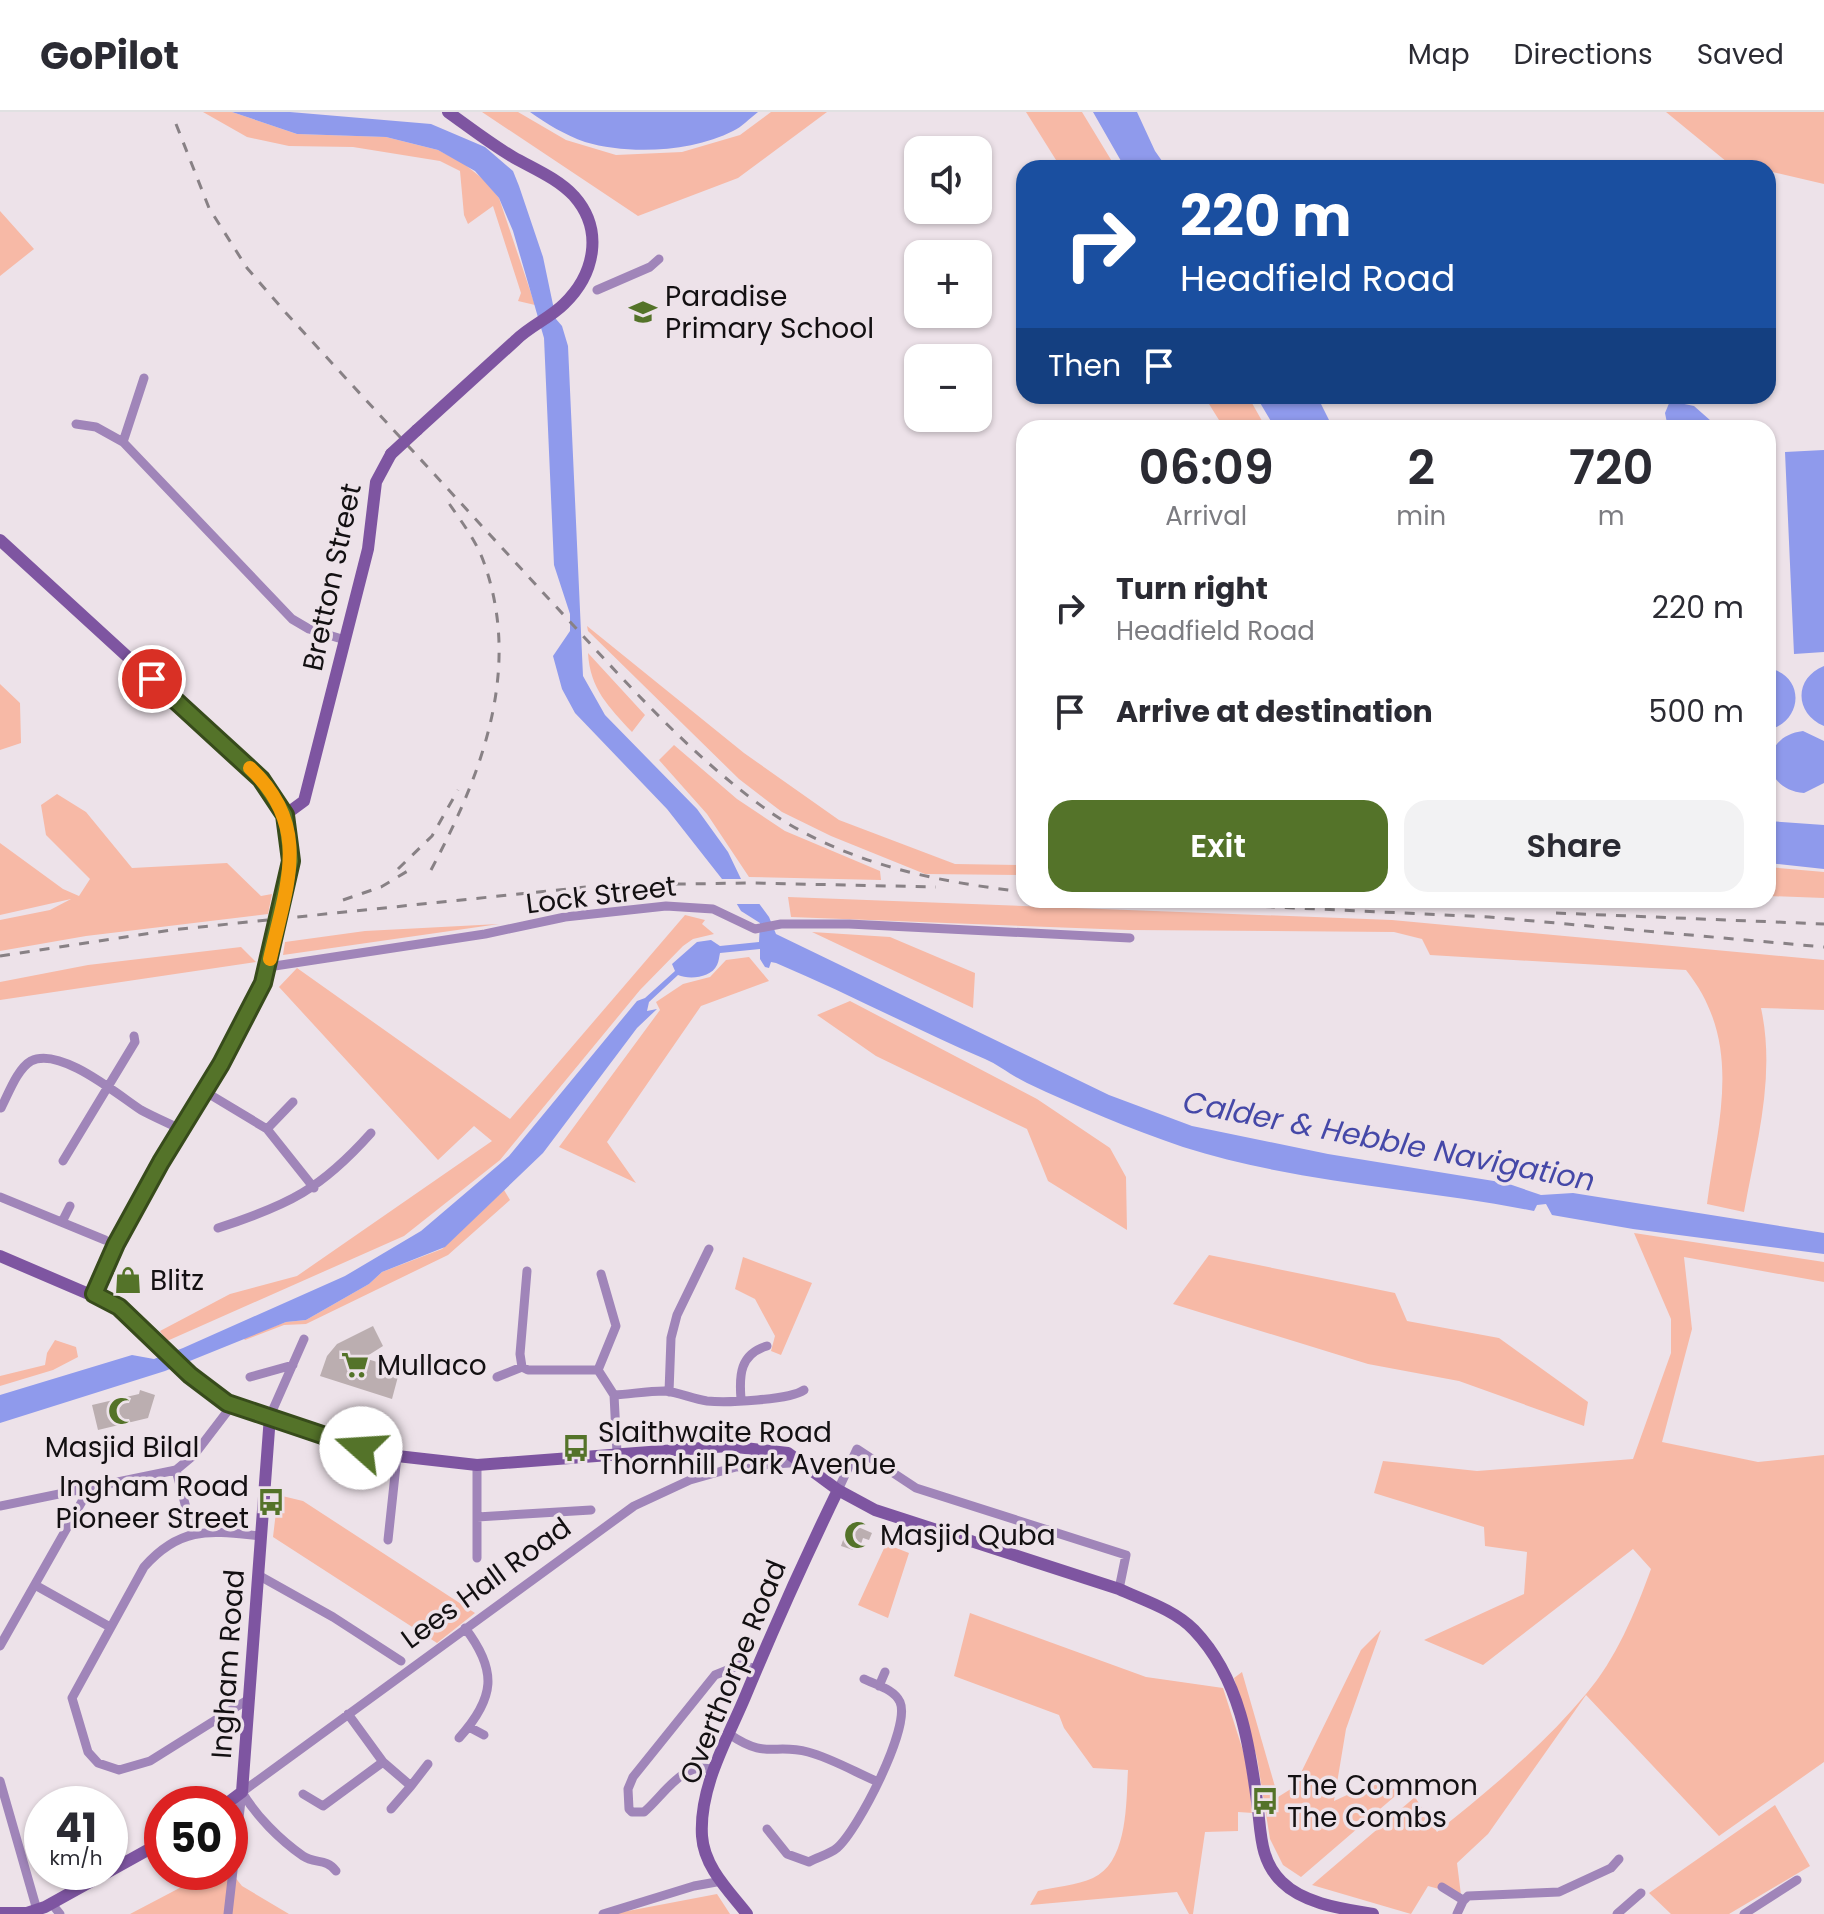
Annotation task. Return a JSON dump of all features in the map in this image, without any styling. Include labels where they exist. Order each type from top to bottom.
[{"type":"street","name":"Bretton Street","points":[[285,815],[304,801],[368,549],[376,482],[391,454],[533,324],[563,306],[582,283],[593,259],[593,237],[586,211],[559,182],[511,156],[448,112]]},
{"type":"street","points":[[597,290],[650,267],[659,259]]},
{"type":"street","points":[[123,442],[144,378]]},
{"type":"street","points":[[76,424],[96,427],[123,442],[292,619],[309,629],[345,640]]},
{"type":"street","points":[[0,540],[261,779],[285,815],[291,861],[268,967],[249,1010],[102,1269],[94,1294]]},
{"type":"street","name":"Lock Street","points":[[268,967],[485,934],[565,917],[666,906],[713,909],[755,929],[781,924],[849,924],[1130,938]]},
{"type":"street","points":[[63,1161],[135,1042],[134,1036]]},
{"type":"street","points":[[1,1108],[24,1069],[30,1062],[42,1059],[63,1063],[107,1086],[143,1111],[180,1129]]},
{"type":"street","points":[[204,1091],[267,1129],[314,1188]]},
{"type":"street","points":[[267,1129],[293,1102]]},
{"type":"street","points":[[218,1228],[259,1215],[314,1188],[339,1169],[371,1133]]},
{"type":"street","points":[[0,1197],[105,1240]]},
{"type":"street","points":[[62,1222],[70,1206]]},
{"type":"street","points":[[669,1392],[671,1338],[677,1315],[709,1249]]},
{"type":"street","points":[[0,1256],[119,1307],[190,1375],[233,1404],[361,1448],[397,1456],[477,1465],[728,1446],[768,1448],[788,1453],[838,1490],[875,1510],[1119,1589],[1158,1606],[1193,1629],[1230,1681],[1252,1754],[1263,1852],[1271,1869],[1283,1884],[1322,1903],[1373,1914]]},
{"type":"street","points":[[522,1367],[521,1340],[527,1271]]},
{"type":"street","points":[[598,1370],[616,1326],[601,1274]]},
{"type":"street","points":[[270,1416],[304,1339]]},
{"type":"street","points":[[741,1399],[740,1371],[743,1364],[759,1348],[767,1346]]},
{"type":"street","points":[[250,1377],[293,1365]]},
{"type":"street","points":[[497,1377],[522,1367],[528,1370],[598,1370]]},
{"type":"street","points":[[598,1370],[614,1395],[617,1453]]},
{"type":"street","points":[[614,1395],[669,1392],[707,1401],[776,1399],[797,1395],[804,1390]]},
{"type":"street","points":[[0,1506],[176,1470],[194,1455],[233,1404]]},
{"type":"street","name":"Ingham Road","points":[[242,1786],[270,1416]]},
{"type":"street","points":[[838,1490],[857,1449],[916,1488],[1126,1555],[1119,1589]]},
{"type":"street","points":[[388,1540],[397,1456]]},
{"type":"street","name":"Lees Hall Road","points":[[248,1788],[634,1506],[690,1480],[736,1467],[803,1462]]},
{"type":"street","points":[[477,1465],[477,1558]]},
{"type":"street","points":[[176,1470],[193,1534]]},
{"type":"street","points":[[0,1646],[89,1489]]},
{"type":"street","name":"Overthorpe Road","points":[[747,1914],[710,1866],[702,1835],[713,1770],[838,1490]]},
{"type":"street","points":[[477,1517],[591,1510]]},
{"type":"street","points":[[249,1699],[150,1761],[125,1770],[105,1767],[88,1752],[72,1698],[144,1567],[170,1544],[193,1534],[211,1531],[261,1536]]},
{"type":"street","points":[[258,1575],[333,1617],[401,1661]]},
{"type":"street","points":[[35,1585],[110,1627]]},
{"type":"street","points":[[459,1738],[486,1697],[489,1676],[483,1653],[465,1628]]},
{"type":"street","points":[[713,1770],[705,1767],[680,1776],[644,1812],[629,1809],[628,1789],[633,1777],[715,1675],[740,1665],[757,1669]]},
{"type":"street","points":[[879,1686],[885,1672]]},
{"type":"street","points":[[767,1829],[787,1854],[809,1862],[838,1847],[861,1814],[878,1782],[902,1717],[898,1698],[864,1679]]},
{"type":"street","points":[[348,1714],[383,1762],[411,1786]]},
{"type":"street","points":[[469,1727],[484,1735]]},
{"type":"street","points":[[729,1734],[752,1748],[764,1751],[806,1751],[878,1782]]},
{"type":"street","points":[[303,1794],[323,1806],[383,1762]]},
{"type":"street","points":[[391,1809],[428,1764]]},
{"type":"street","points":[[0,1781],[37,1910]]},
{"type":"street","points":[[248,1802],[264,1821],[304,1856],[325,1861],[336,1871]]},
{"type":"street","points":[[0,1913],[56,1909],[144,1853]]},
{"type":"street","points":[[1457,1914],[1468,1896],[1559,1892],[1611,1868],[1619,1859]]},
{"type":"street","points":[[1744,1914],[1797,1880]]},
{"type":"street","points":[[603,1914],[694,1886],[722,1881]]},
{"type":"street","points":[[1442,1887],[1463,1900]]},
{"type":"street","name":"Ingham Road","points":[[228,1914],[231,1890]]},
{"type":"street","points":[[1617,1914],[1641,1893]]},
{"type":"shaded area","points":[[203,112],[232,112],[297,134],[386,137],[438,150],[463,163],[483,179],[499,198],[535,305],[518,301],[521,293],[493,206],[468,224],[464,215],[460,171],[440,161],[353,147],[289,146],[247,137]]},
{"type":"shaded area","points":[[482,112],[518,112],[566,140],[616,155],[682,152],[740,135],[771,112],[827,112],[738,178],[638,216]]},
{"type":"shaded area","points":[[1026,112],[1082,112],[1111,160],[1056,160]]},
{"type":"shaded area","points":[[1666,112],[1824,112],[1824,184],[1776,173],[1776,160],[1725,160]]},
{"type":"shaded area","points":[[0,211],[34,249],[0,276]]},
{"type":"shaded area","points":[[1209,404],[1252,404],[1262,420],[1219,420]]},
{"type":"shaded area","points":[[587,626],[744,753],[839,820],[955,864],[1016,865],[1016,875],[925,874],[831,836],[782,812],[739,779],[588,631]]},
{"type":"shaded area","points":[[588,653],[645,715],[632,732],[608,706],[597,687]]},
{"type":"shaded area","points":[[0,684],[20,703],[21,743],[0,750]]},
{"type":"shaded area","points":[[674,745],[737,799],[785,831],[880,871],[881,880],[749,877],[707,814],[659,760]]},
{"type":"shaded area","points":[[57,794],[86,812],[132,868],[227,863],[261,896],[272,894],[268,914],[86,936],[0,951],[0,920],[50,910],[71,899],[0,915],[0,843],[63,889],[79,896],[90,879],[46,835],[41,805]]},
{"type":"shaded area","points":[[1776,868],[1824,872],[1824,898],[1776,896]]},
{"type":"shaded area","points":[[788,897],[1392,920],[1824,960],[1824,1010],[1761,1008],[1766,1059],[1763,1110],[1744,1212],[1707,1204],[1720,1112],[1721,1054],[1704,998],[1686,970],[1430,955],[1422,939],[1394,932],[1129,930],[791,917]]},
{"type":"shaded area","points":[[685,915],[705,920],[702,924],[714,934],[693,939],[683,946],[640,990],[500,1160],[404,1236],[167,1341],[160,1331],[230,1294],[297,1276],[492,1141],[474,1126],[438,1160],[279,987],[297,968],[510,1119]]},
{"type":"shaded area","points":[[499,924],[283,955],[285,942],[365,931]]},
{"type":"shaded area","points":[[812,932],[890,937],[975,973],[973,1008]]},
{"type":"shaded area","points":[[241,947],[256,962],[0,1000],[0,982],[88,965]]},
{"type":"shaded area","points":[[749,957],[769,981],[701,1006],[607,1142],[636,1183],[559,1147],[660,1010],[656,1002],[683,984],[710,977],[726,960]]},
{"type":"shaded area","points":[[850,1001],[1037,1099],[1110,1148],[1126,1177],[1127,1230],[1048,1181],[1027,1129],[876,1056],[817,1015]]},
{"type":"shaded area","points":[[504,1190],[510,1200],[448,1255],[306,1324],[284,1325],[245,1340],[243,1338],[286,1322],[306,1320],[369,1284],[382,1272],[442,1249]]},
{"type":"shaded area","points":[[1634,1233],[1824,1262],[1824,1282],[1684,1257],[1692,1329],[1662,1442],[1758,1462],[1824,1455],[1824,1762],[1719,1836],[1586,1695],[1488,1834],[1457,1863],[1461,1895],[1428,1886],[1411,1914],[1312,1885],[1415,1797],[1437,1832],[1552,1732],[1597,1680],[1624,1635],[1651,1569],[1633,1549],[1483,1665],[1424,1640],[1524,1594],[1527,1552],[1485,1546],[1484,1527],[1374,1493],[1383,1461],[1477,1471],[1633,1459],[1671,1353],[1671,1319]]},
{"type":"shaded area","points":[[1209,1255],[1395,1293],[1407,1321],[1499,1338],[1588,1402],[1584,1426],[1459,1381],[1368,1364],[1173,1304]]},
{"type":"shaded area","points":[[743,1257],[812,1283],[781,1355],[771,1351],[775,1336],[755,1299],[735,1289]]},
{"type":"shaded area","points":[[55,1340],[76,1347],[78,1357],[53,1370],[0,1386],[0,1376],[45,1365],[47,1353]]},
{"type":"shaded area","points":[[278,1495],[303,1501],[475,1613],[437,1643],[273,1537]]},
{"type":"shaded area","points":[[886,1544],[909,1553],[888,1618],[858,1605]]},
{"type":"shaded area","points":[[970,1613],[1146,1677],[1223,1688],[1245,1757],[1253,1813],[1238,1812],[1238,1831],[1205,1832],[1193,1914],[1189,1914],[1177,1892],[1030,1905],[1038,1891],[1093,1878],[1113,1859],[1123,1830],[1128,1770],[1093,1768],[1064,1728],[1059,1715],[954,1676]]},
{"type":"shaded area","points":[[1381,1630],[1346,1729],[1334,1801],[1373,1783],[1401,1791],[1301,1877],[1283,1865],[1270,1839],[1257,1758],[1234,1678],[1242,1672],[1278,1797],[1294,1787],[1361,1650]]},
{"type":"shaded area","points":[[1775,1805],[1810,1866],[1729,1914],[1671,1914],[1649,1893]]},
{"type":"shaded area","points":[[176,1890],[248,1890],[289,1914],[130,1914]]},
{"type":"shaded area","points":[[717,1894],[730,1914],[612,1914]]},
{"type":"water","points":[[232,112],[290,112],[431,124],[485,147],[513,171],[543,257],[556,319],[562,326],[568,346],[583,676],[605,715],[697,809],[728,852],[741,879],[769,917],[776,934],[1109,1095],[1192,1126],[1328,1154],[1506,1183],[1541,1195],[1573,1193],[1824,1233],[1824,1254],[1552,1215],[1546,1204],[1537,1205],[1534,1211],[1313,1177],[1183,1147],[1046,1092],[990,1061],[776,963],[771,962],[769,968],[765,967],[760,959],[760,949],[720,953],[717,965],[710,973],[694,977],[678,975],[649,1002],[647,1011],[657,1009],[637,1028],[543,1153],[445,1247],[382,1272],[369,1284],[306,1320],[286,1322],[165,1371],[0,1423],[0,1395],[132,1355],[154,1359],[183,1348],[345,1276],[421,1231],[509,1156],[637,1001],[645,998],[675,971],[672,964],[697,942],[711,940],[720,946],[759,942],[760,923],[741,911],[722,879],[667,809],[575,713],[562,689],[553,656],[570,631],[570,614],[554,565],[544,338],[513,231],[499,198],[475,171],[438,150],[386,137],[297,134]]},
{"type":"water","points":[[530,112],[758,112],[736,129],[717,138],[680,147],[640,150],[585,142],[556,129]]},
{"type":"water","points":[[1093,112],[1137,112],[1161,160],[1120,160]]},
{"type":"water","points":[[1261,404],[1321,404],[1329,420],[1270,420]]},
{"type":"water","points":[[1669,404],[1684,404],[1694,406],[1710,420],[1666,420],[1665,413]]},
{"type":"water","points":[[1824,450],[1824,652],[1794,654],[1785,452]]},
{"type":"water","points":[[1824,666],[1824,726],[1807,713],[1802,696],[1807,679]]},
{"type":"water","points":[[1776,671],[1789,679],[1796,698],[1789,717],[1776,727]]},
{"type":"water","points":[[1803,731],[1824,741],[1824,783],[1804,793],[1790,790],[1776,778],[1776,745],[1789,735]]},
{"type":"water","points":[[1776,822],[1824,825],[1824,869],[1776,864]]},
{"type":"pier","points":[[717,879],[746,879],[764,904],[731,904]]},
{"type":"building","name":"Mullaco","points":[[373,1326],[383,1346],[364,1358],[400,1369],[392,1399],[320,1376],[327,1356],[337,1344]]},
{"type":"building","name":"Masjid Bilal","points":[[140,1390],[155,1395],[148,1418],[98,1430],[92,1405],[139,1394]]},
{"type":"building","name":"Masjid Quba","points":[[849,1523],[872,1533],[869,1540],[863,1538],[861,1544],[856,1543],[853,1550],[841,1546]]},
{"type":"railway","points":[[176,124],[209,208],[247,268],[600,655],[681,738],[770,812],[825,843],[915,874],[1009,890]]},
{"type":"railway","points":[[431,870],[450,834],[480,758],[498,680],[499,640],[494,600],[483,560],[448,502]]},
{"type":"railway","points":[[398,869],[432,836],[458,790]]},
{"type":"railway","points":[[343,900],[381,887],[411,869]]},
{"type":"railway","points":[[0,956],[171,930],[606,885],[752,883],[936,887]]},
{"type":"railway","points":[[1296,908],[1489,917],[1824,947]]},
{"type":"railway","points":[[1556,913],[1824,924]]},
{"type":"slow traffic","points":[[250,768],[285,815],[291,840],[291,861],[270,959]]},
{"type":"place","name":"Paradise Primary School","points":[[643,312]]},
{"type":"place","name":"Blitz","points":[[128,1280]]},
{"type":"place","name":"Mullaco","points":[[355,1365]]},
{"type":"place","name":"Masjid Bilal","points":[[122,1411]]},
{"type":"place","name":"Slaithwaite Road Thornhill Park Avenue","points":[[576,1448]]},
{"type":"place","name":"Ingham Road Pioneer Street","points":[[271,1502]]},
{"type":"place","name":"Masjid Quba","points":[[858,1535]]},
{"type":"place","name":"The Common The Combs","points":[[1265,1801]]},
{"type":"route","points":[[152,679],[261,779],[285,815],[291,840],[291,861],[263,983],[221,1064],[161,1162],[102,1269],[94,1294],[119,1307],[190,1375],[227,1403],[361,1448]]},
{"type":"water label","name":"Calder & Hebble Navigation","points":[[1389,1141]]}]
